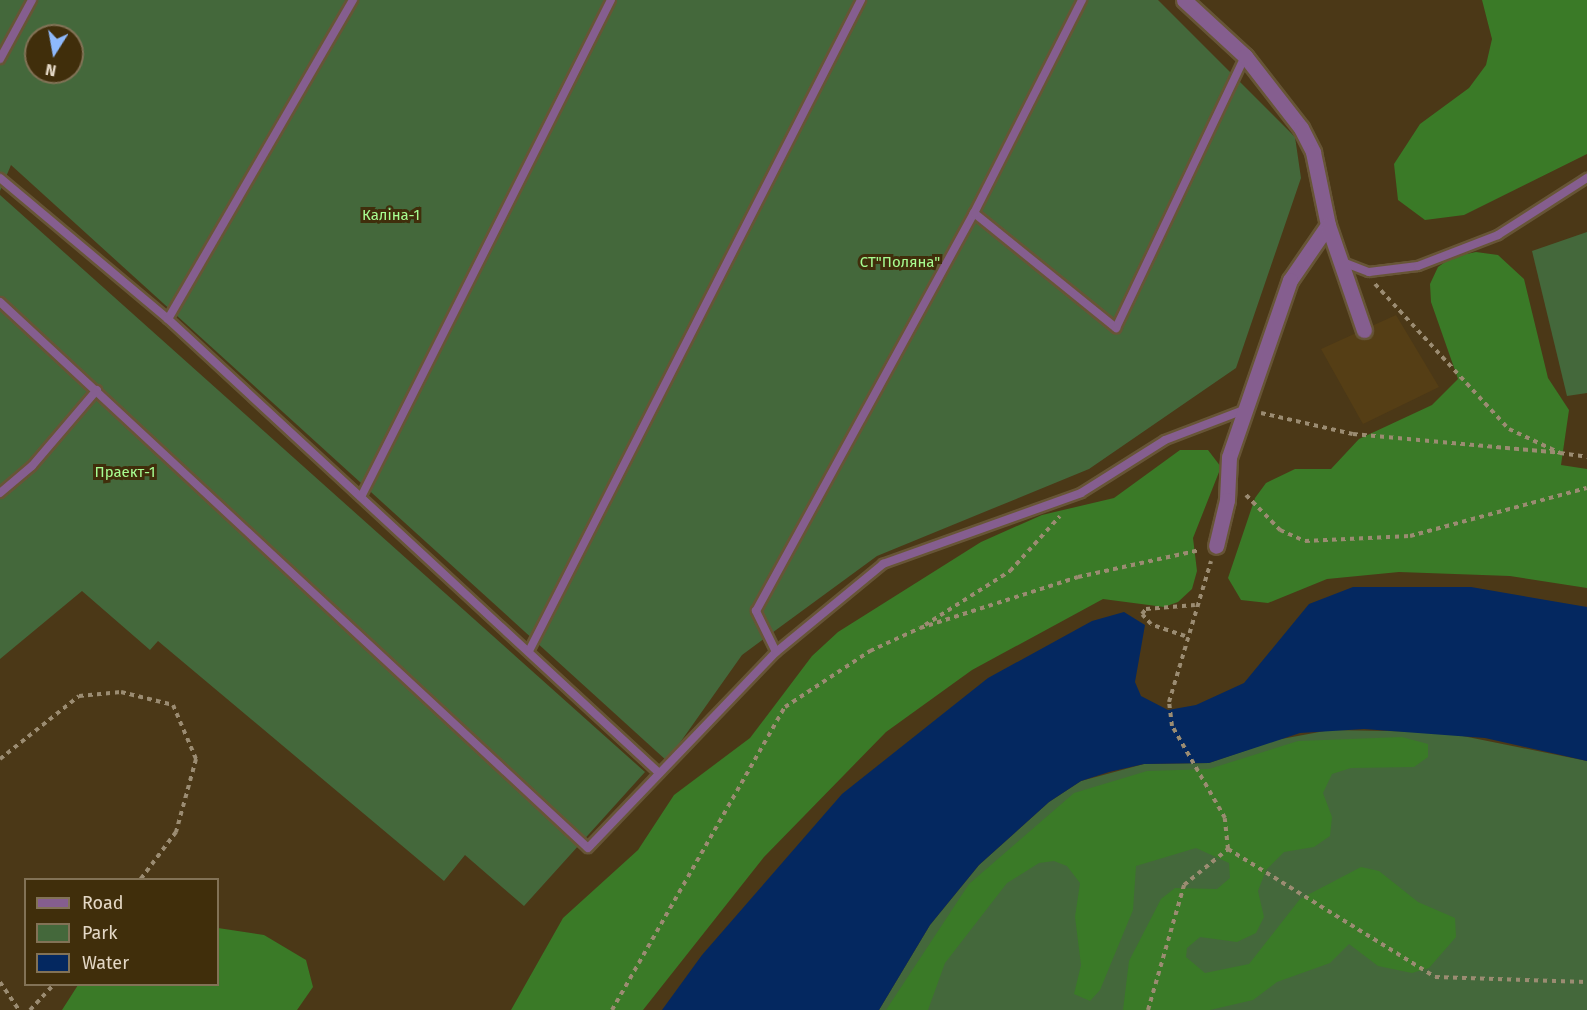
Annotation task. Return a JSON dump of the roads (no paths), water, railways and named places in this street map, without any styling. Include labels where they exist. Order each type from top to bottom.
[{"type":"street","points":[[1184,0],[1245,56],[1309,141],[1337,259],[1364,330]]},
{"type":"street","points":[[1216,546],[1227,500],[1227,469],[1290,280],[1328,225]]},
{"type":"lane","points":[[0,59],[33,0]]},
{"type":"lane","points":[[168,319],[353,0]]},
{"type":"lane","points":[[361,497],[611,0]]},
{"type":"lane","points":[[530,649],[861,0]]},
{"type":"lane","points":[[776,652],[756,611],[974,213],[1082,0]]},
{"type":"lane","points":[[974,213],[1116,328],[1245,56]]},
{"type":"lane","points":[[0,178],[168,319],[530,649],[657,771]]},
{"type":"lane","points":[[1337,259],[1362,271],[1418,266],[1498,235],[1587,178]]},
{"type":"lane","points":[[0,302],[588,848],[657,771],[776,652],[883,564],[1081,493],[1165,440],[1246,409]]},
{"type":"lane","points":[[0,494],[32,466],[97,390]]},
{"type":"water","points":[[1353,587],[1471,587],[1587,607],[1587,761],[1485,738],[1364,729],[1300,733],[1209,763],[1144,764],[1109,772],[1081,781],[1049,802],[979,865],[930,925],[879,1010],[662,1010],[702,955],[842,794],[988,678],[1092,621],[1124,612],[1145,625],[1135,682],[1141,696],[1168,710],[1196,705],[1244,683],[1309,604]]},
{"type":"park label","name":"Каліна-1","points":[[391,216]]},
{"type":"park label","name":"СТ\"Поляна\"","points":[[900,263]]},
{"type":"park label","name":"Праект-1","points":[[125,473]]}]
